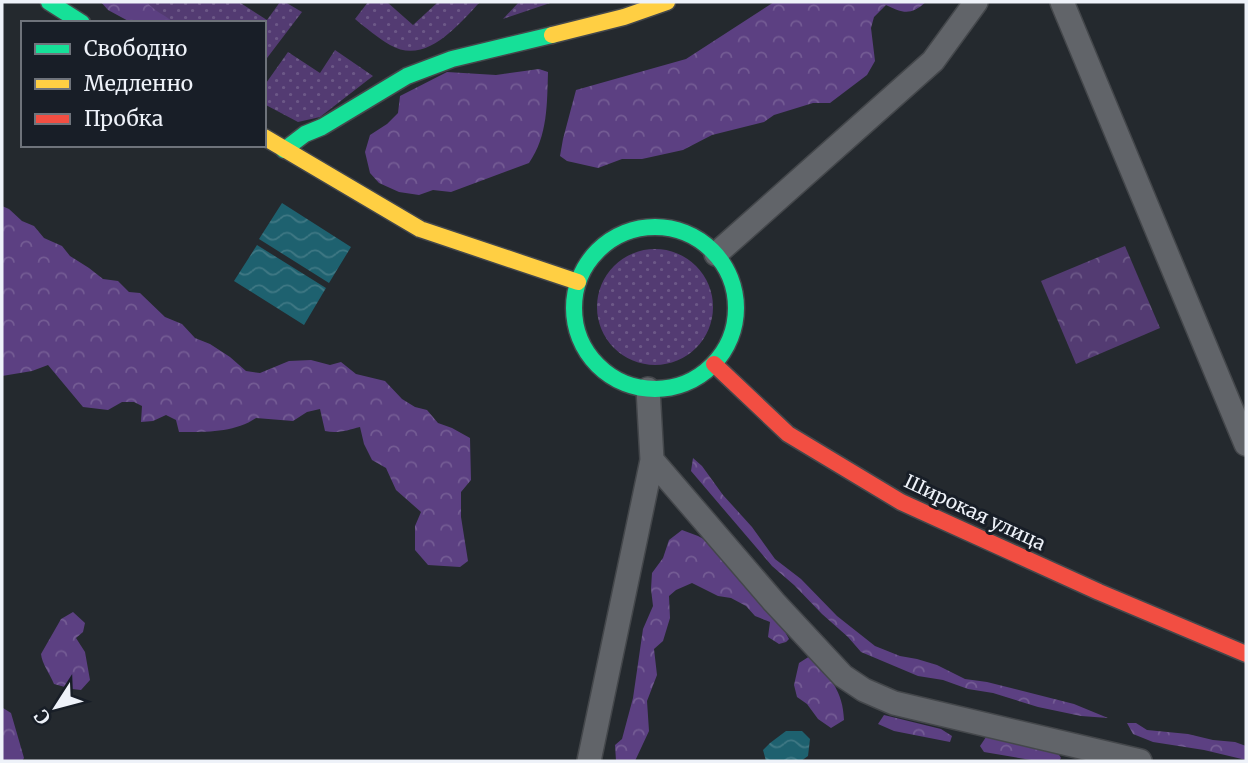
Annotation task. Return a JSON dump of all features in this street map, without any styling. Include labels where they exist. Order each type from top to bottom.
[{"type":"street","points":[[49,2],[79,21]]},
{"type":"street","points":[[284,150],[305,134],[322,127],[407,76],[452,59],[624,18],[667,2]]},
{"type":"street","points":[[716,254],[933,61],[976,2]]},
{"type":"street","points":[[1062,2],[1246,444]]},
{"type":"street","points":[[266,138],[420,229],[578,282]]},
{"type":"street","points":[[651,226],[675,229],[697,238],[716,254],[729,274],[736,297],[735,322],[728,344],[714,364],[695,379],[672,388],[648,389],[624,383],[603,370],[587,352],[577,330],[574,306],[578,282],[589,261],[606,243],[627,231],[651,226]]},
{"type":"street","name":"Широкая улица","points":[[714,364],[788,434],[901,502],[1099,592],[1246,654]]},
{"type":"street","points":[[589,761],[652,460],[648,389]]},
{"type":"street","points":[[652,460],[774,602],[843,676],[864,690],[894,703],[1140,761]]},
{"type":"green space","points":[[100,2],[239,2],[267,20],[280,2],[302,12],[266,59],[266,21],[131,21]]},
{"type":"green space","points":[[101,2],[147,2],[171,21],[128,21],[108,10]]},
{"type":"green space","points":[[368,2],[387,2],[413,25],[438,2],[480,2],[440,40],[428,47],[403,50],[390,45],[355,19]]},
{"type":"green space","points":[[519,2],[553,2],[503,19]]},
{"type":"green space","points":[[774,2],[926,2],[907,12],[886,5],[874,17],[871,28],[875,61],[867,75],[830,103],[813,103],[774,115],[764,122],[712,135],[683,150],[642,159],[622,159],[598,168],[567,161],[560,156],[576,90],[686,59]]},
{"type":"green space","points":[[335,50],[373,76],[320,117],[298,122],[266,105],[266,83],[288,52],[320,73]]},
{"type":"green space","points":[[539,69],[548,72],[547,107],[540,142],[529,163],[451,192],[433,190],[419,195],[399,192],[379,183],[370,173],[365,152],[370,135],[398,113],[400,96],[447,72],[496,75]]},
{"type":"green space","points":[[2,206],[22,221],[34,226],[44,238],[62,246],[70,256],[103,279],[118,281],[129,292],[140,293],[165,317],[182,324],[195,338],[210,344],[246,371],[260,373],[289,361],[311,360],[330,365],[341,362],[356,374],[385,381],[402,399],[427,410],[438,423],[470,438],[471,480],[461,492],[461,517],[468,561],[460,567],[428,565],[415,550],[415,526],[421,512],[396,490],[386,468],[372,460],[360,427],[339,432],[325,431],[320,409],[307,412],[293,421],[256,418],[229,429],[179,432],[176,420],[166,415],[153,421],[141,422],[142,406],[134,402],[122,402],[108,410],[83,407],[48,365],[32,371],[2,376]]},
{"type":"green space","points":[[1125,246],[1160,328],[1076,364],[1041,281]]},
{"type":"green space","points":[[655,249],[677,253],[696,266],[709,285],[713,307],[709,329],[696,348],[677,361],[655,365],[633,361],[614,348],[601,329],[597,307],[601,285],[614,266],[633,253]]},
{"type":"green space","points":[[693,458],[752,527],[775,559],[801,579],[837,616],[875,646],[900,656],[937,665],[965,679],[1074,704],[1108,718],[1081,716],[1038,707],[943,680],[918,676],[861,652],[772,566],[691,471]]},
{"type":"green space","points":[[682,530],[711,543],[779,621],[789,639],[779,644],[768,637],[770,622],[755,616],[746,606],[731,598],[718,596],[692,583],[676,590],[669,596],[670,618],[663,641],[654,649],[657,675],[647,701],[649,731],[635,761],[616,761],[615,745],[622,739],[633,698],[643,629],[653,606],[652,573],[663,558],[669,540]]},
{"type":"green space","points":[[73,612],[85,623],[83,632],[76,638],[85,652],[90,680],[81,690],[54,684],[41,654],[61,619]]},
{"type":"green space","points":[[810,656],[829,678],[841,701],[844,720],[831,728],[818,719],[807,704],[797,697],[794,685],[799,663]]},
{"type":"green space","points":[[3,708],[11,713],[24,758],[22,761],[2,761]]},
{"type":"green space","points":[[884,715],[941,729],[952,736],[950,742],[894,731],[878,724]]},
{"type":"green space","points":[[1127,723],[1136,723],[1147,730],[1235,742],[1246,746],[1246,760],[1153,742],[1133,734]]},
{"type":"green space","points":[[986,737],[1056,750],[1061,758],[1059,761],[1037,761],[984,752],[980,746]]},
{"type":"water","points":[[282,203],[351,247],[329,283],[259,239]]},
{"type":"water","points":[[257,245],[326,288],[304,325],[234,281]]},
{"type":"water","points":[[786,731],[802,731],[810,739],[808,756],[801,761],[766,761],[763,750]]},
{"type":"traffic: fast","points":[[49,2],[79,21]]},
{"type":"traffic: fast","points":[[284,150],[305,134],[322,127],[407,76],[452,59],[552,35]]},
{"type":"traffic: fast","points":[[655,227],[686,233],[712,251],[730,277],[736,308],[730,339],[712,365],[686,383],[655,389],[624,383],[598,365],[580,339],[574,308],[580,277],[598,251],[624,233],[655,227]]},
{"type":"traffic: slow","points":[[552,35],[624,17],[667,2]]},
{"type":"traffic: slow","points":[[266,138],[420,229],[578,282]]},
{"type":"traffic: jam","points":[[714,364],[788,434],[901,502],[1099,592],[1246,654]]}]
